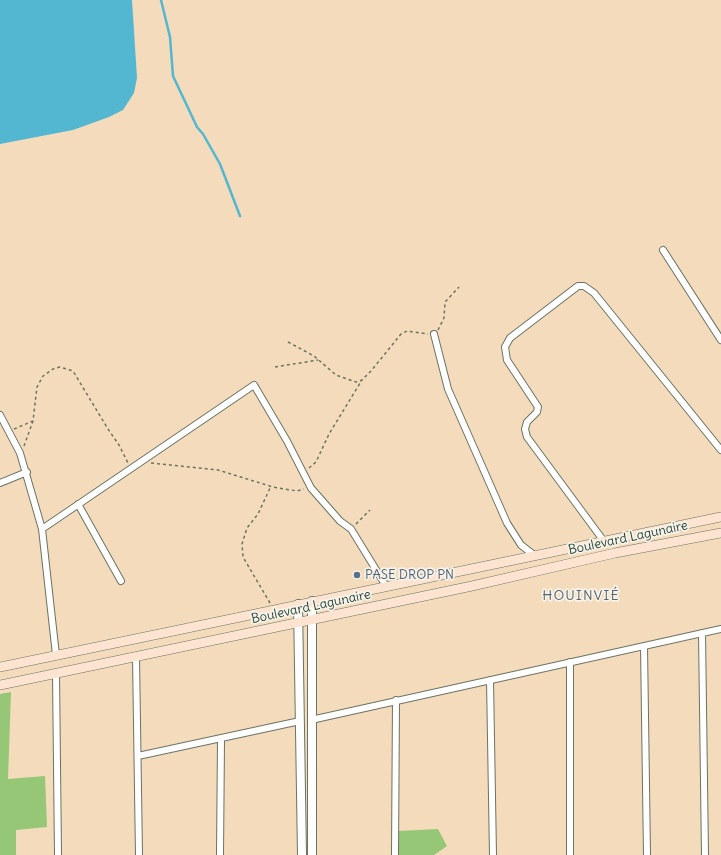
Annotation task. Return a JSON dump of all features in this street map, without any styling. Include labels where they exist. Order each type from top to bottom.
[{"type":"main road","name":"Boulevard Lagunaire","points":[[0,667],[721,516]]},
{"type":"main road","name":"Boulevard Lagunaire","points":[[0,685],[472,586],[615,553],[721,533]]},
{"type":"street","points":[[663,250],[721,340]]},
{"type":"street","points":[[603,540],[527,436],[525,429],[527,422],[537,412],[538,407],[507,360],[506,347],[510,338],[578,286],[584,286],[594,293],[721,450]]},
{"type":"street","points":[[434,334],[443,362],[448,389],[495,497],[507,523],[521,546],[534,555]]},
{"type":"street","points":[[42,529],[254,385],[287,441],[301,472],[311,488],[340,521],[351,529],[386,586]]},
{"type":"street","points":[[0,415],[10,430],[20,453],[27,472],[42,529],[56,655]]},
{"type":"street","points":[[0,483],[27,472]]},
{"type":"street","points":[[78,504],[121,581]]},
{"type":"street","points":[[312,601],[312,855]]},
{"type":"street","points":[[298,604],[302,855]]},
{"type":"street","points":[[312,720],[396,700],[721,629]]},
{"type":"street","points":[[702,633],[705,855]]},
{"type":"street","points":[[644,646],[647,855]]},
{"type":"street","points":[[136,657],[139,855]]},
{"type":"street","points":[[570,662],[570,855]]},
{"type":"street","points":[[56,674],[58,855]]},
{"type":"street","points":[[490,680],[493,855]]},
{"type":"street","points":[[395,855],[396,700]]},
{"type":"street","points":[[138,756],[300,721]]},
{"type":"street","points":[[220,855],[221,739]]},
{"type":"path","points":[[301,472],[315,464],[329,434],[362,380],[371,371],[400,334],[407,331],[434,334],[440,327],[444,318],[445,302],[459,287]]},
{"type":"path","points":[[288,342],[318,360],[336,375],[356,382],[362,380]]},
{"type":"path","points":[[275,367],[318,360]]},
{"type":"path","points":[[20,453],[27,440],[33,421],[35,396],[43,376],[53,369],[60,367],[68,368],[73,371],[119,445],[131,468]]},
{"type":"path","points":[[10,430],[33,421]]},
{"type":"path","points":[[139,463],[218,470],[271,486],[297,491],[311,488]]},
{"type":"path","points":[[271,486],[258,514],[247,528],[242,544],[243,557],[275,609]]},
{"type":"path","points":[[351,529],[370,510]]},
{"type":"green space","points":[[11,692],[8,779],[45,776],[47,827],[16,830],[16,855],[0,855],[0,694]]},
{"type":"green space","points":[[438,829],[447,846],[434,855],[399,855],[398,831]]},
{"type":"water","points":[[0,0],[132,0],[137,78],[134,93],[123,110],[109,117],[73,130],[0,144]]},
{"type":"waterway","points":[[161,0],[170,37],[173,76],[197,127],[203,134],[220,164],[240,216]]},
{"type":"place","name":"PASE DROP PN","points":[[357,575]]},
{"type":"district","name":"HOUINVIÉ","points":[[581,596]]}]
